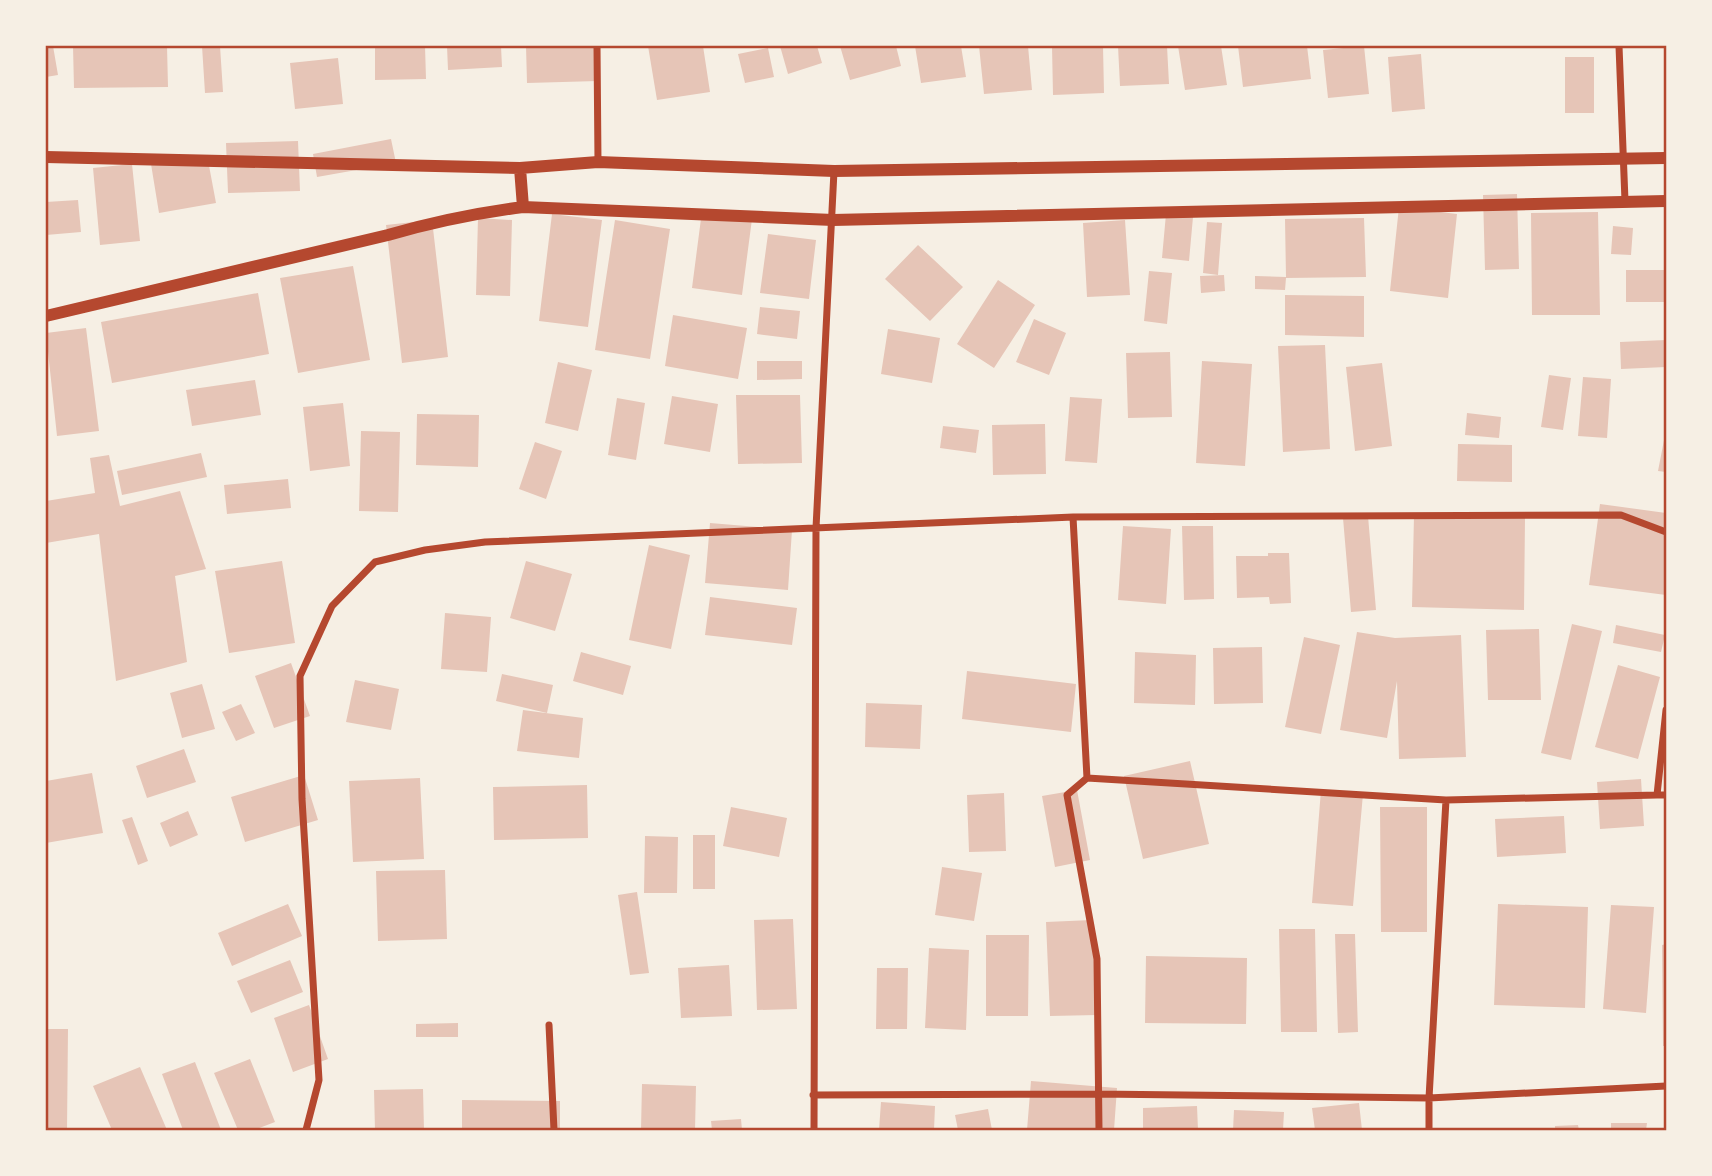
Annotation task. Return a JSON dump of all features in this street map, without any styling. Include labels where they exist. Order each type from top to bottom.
[{"type":"street","points":[[597,46],[598,162]]},
{"type":"street","points":[[1619,46],[1625,201]]},
{"type":"street","points":[[46,157],[520,168],[598,162],[834,171],[1667,158]]},
{"type":"street","points":[[520,168],[523,208]]},
{"type":"street","points":[[814,1130],[816,528],[834,171]]},
{"type":"street","points":[[46,316],[432,222],[523,208],[833,220],[1667,201]]},
{"type":"street","points":[[306,1130],[319,1080],[302,799],[300,676],[332,606],[376,562],[425,550],[485,542],[1073,517],[1620,515],[1667,532]]},
{"type":"street","points":[[1073,517],[1087,778]]},
{"type":"street","points":[[1657,795],[1667,710]]},
{"type":"street","points":[[1099,1130],[1097,959],[1067,795],[1087,778],[1446,800],[1667,795]]},
{"type":"street","points":[[1429,1130],[1446,800]]},
{"type":"street","points":[[549,1025],[554,1130]]},
{"type":"street","points":[[813,1095],[1097,1094],[1429,1098],[1667,1086]]},
{"type":"building","points":[[46,46],[53,46],[58,75],[46,77]]},
{"type":"building","points":[[73,46],[167,46],[168,87],[74,88]]},
{"type":"building","points":[[202,46],[220,46],[223,92],[205,93]]},
{"type":"building","points":[[375,46],[425,46],[426,79],[375,80]]},
{"type":"building","points":[[447,46],[501,46],[502,67],[448,70]]},
{"type":"building","points":[[526,46],[597,46],[598,81],[527,83]]},
{"type":"building","points":[[648,46],[703,46],[710,92],[657,100]]},
{"type":"building","points":[[780,46],[817,46],[822,63],[788,74]]},
{"type":"building","points":[[840,46],[896,46],[901,66],[850,80]]},
{"type":"building","points":[[915,46],[961,46],[966,77],[921,83]]},
{"type":"building","points":[[979,46],[1028,46],[1032,90],[984,94]]},
{"type":"building","points":[[1052,46],[1103,46],[1104,93],[1053,95]]},
{"type":"building","points":[[1118,46],[1167,46],[1169,84],[1120,86]]},
{"type":"building","points":[[1178,46],[1221,46],[1227,85],[1185,90]]},
{"type":"building","points":[[1238,46],[1307,46],[1311,79],[1243,87]]},
{"type":"building","points":[[1364,46],[1369,94],[1328,98],[1323,50]]},
{"type":"building","points":[[768,48],[774,77],[745,83],[738,54]]},
{"type":"building","points":[[1421,54],[1425,109],[1392,112],[1388,57]]},
{"type":"building","points":[[1565,57],[1594,57],[1594,113],[1565,113]]},
{"type":"building","points":[[338,58],[343,104],[295,109],[290,63]]},
{"type":"building","points":[[391,139],[396,163],[317,177],[313,154]]},
{"type":"building","points":[[298,141],[300,191],[228,193],[226,143]]},
{"type":"building","points":[[207,155],[216,203],[159,213],[151,164]]},
{"type":"building","points":[[132,164],[140,241],[100,245],[93,168]]},
{"type":"building","points":[[1517,194],[1519,269],[1485,270],[1483,195]]},
{"type":"building","points":[[78,200],[81,232],[46,235],[46,202]]},
{"type":"building","points":[[1399,207],[1457,214],[1448,298],[1390,291]]},
{"type":"building","points":[[702,211],[752,219],[742,295],[692,288]]},
{"type":"building","points":[[1598,212],[1600,315],[1532,315],[1531,213]]},
{"type":"building","points":[[552,214],[602,220],[588,327],[539,321]]},
{"type":"building","points":[[1166,214],[1193,217],[1189,261],[1162,258]]},
{"type":"building","points":[[478,218],[512,220],[510,296],[476,295]]},
{"type":"building","points":[[1364,218],[1366,277],[1286,278],[1285,290],[1255,289],[1255,276],[1286,277],[1285,219]]},
{"type":"building","points":[[432,220],[448,357],[402,363],[386,225]]},
{"type":"building","points":[[615,220],[670,229],[650,359],[595,350]]},
{"type":"building","points":[[1125,220],[1130,295],[1087,297],[1083,223]]},
{"type":"building","points":[[1207,222],[1222,223],[1218,275],[1203,273]]},
{"type":"building","points":[[1613,226],[1633,228],[1631,255],[1611,254]]},
{"type":"building","points":[[768,234],[816,240],[809,299],[760,293]]},
{"type":"building","points":[[918,245],[963,287],[930,321],[885,279]]},
{"type":"building","points":[[353,266],[370,360],[298,373],[280,278]]},
{"type":"building","points":[[1626,270],[1666,270],[1666,302],[1626,302]]},
{"type":"building","points":[[1149,271],[1172,273],[1167,324],[1144,321]]},
{"type":"building","points":[[1224,275],[1225,291],[1201,293],[1200,276]]},
{"type":"building","points":[[998,280],[1035,305],[994,368],[957,344]]},
{"type":"building","points":[[258,293],[269,354],[112,383],[101,322]]},
{"type":"building","points":[[1285,295],[1364,296],[1364,337],[1285,335]]},
{"type":"building","points":[[760,307],[800,311],[797,339],[757,334]]},
{"type":"building","points":[[673,315],[747,328],[738,379],[665,366]]},
{"type":"building","points":[[1034,319],[1066,333],[1049,375],[1016,362]]},
{"type":"building","points":[[86,328],[99,431],[57,436],[46,333]]},
{"type":"building","points":[[888,329],[940,338],[932,383],[881,374]]},
{"type":"building","points":[[1666,340],[1666,367],[1621,369],[1620,342]]},
{"type":"building","points":[[1325,345],[1330,449],[1283,452],[1278,346]]},
{"type":"building","points":[[1170,352],[1172,417],[1128,418],[1126,353]]},
{"type":"building","points":[[757,361],[802,361],[802,379],[757,380]]},
{"type":"building","points":[[1202,361],[1252,364],[1245,466],[1196,463]]},
{"type":"building","points":[[558,362],[592,370],[578,431],[545,423]]},
{"type":"building","points":[[1382,363],[1392,446],[1355,451],[1346,367]]},
{"type":"building","points":[[1549,375],[1571,378],[1563,430],[1541,427]]},
{"type":"building","points":[[1583,377],[1611,379],[1607,438],[1578,436]]},
{"type":"building","points":[[255,380],[261,415],[192,426],[186,390]]},
{"type":"building","points":[[736,395],[800,395],[802,463],[738,464]]},
{"type":"building","points":[[672,396],[718,404],[710,452],[664,444]]},
{"type":"building","points":[[1070,397],[1102,399],[1097,463],[1065,461]]},
{"type":"building","points":[[617,398],[645,403],[636,460],[608,455]]},
{"type":"building","points":[[343,403],[350,466],[310,471],[303,407]]},
{"type":"building","points":[[1467,413],[1501,417],[1499,438],[1465,435]]},
{"type":"building","points":[[417,414],[479,415],[478,467],[416,465]]},
{"type":"building","points":[[1045,424],[1046,474],[993,475],[992,425]]},
{"type":"building","points":[[943,426],[979,430],[976,453],[940,448]]},
{"type":"building","points":[[361,431],[400,432],[398,512],[359,511]]},
{"type":"building","points":[[1666,435],[1666,472],[1658,471]]},
{"type":"building","points":[[535,442],[562,451],[546,499],[519,489]]},
{"type":"building","points":[[1458,444],[1512,445],[1512,482],[1457,481]]},
{"type":"building","points":[[201,453],[207,477],[122,495],[117,471]]},
{"type":"building","points":[[109,455],[120,506],[180,491],[206,569],[175,576],[187,662],[116,681],[99,534],[46,543],[46,501],[95,493],[90,458]]},
{"type":"building","points":[[288,479],[291,508],[227,514],[224,485]]},
{"type":"building","points":[[1600,504],[1666,513],[1666,595],[1589,585]]},
{"type":"building","points":[[1414,515],[1525,518],[1524,610],[1412,607]]},
{"type":"building","points":[[1368,516],[1376,610],[1351,612],[1343,518]]},
{"type":"building","points":[[710,523],[792,530],[788,590],[705,583]]},
{"type":"building","points":[[1123,526],[1171,529],[1166,604],[1118,600]]},
{"type":"building","points":[[1182,526],[1213,526],[1214,599],[1184,600]]},
{"type":"building","points":[[649,545],[690,555],[671,649],[629,640]]},
{"type":"building","points":[[1268,553],[1289,553],[1291,603],[1270,604],[1269,597],[1237,598],[1236,556],[1268,556]]},
{"type":"building","points":[[282,561],[295,643],[229,653],[215,571]]},
{"type":"building","points":[[526,561],[572,574],[555,631],[510,618]]},
{"type":"building","points":[[710,597],[797,608],[792,645],[705,635]]},
{"type":"building","points":[[445,613],[491,617],[487,672],[441,669]]},
{"type":"building","points":[[1572,624],[1602,631],[1571,760],[1541,753]]},
{"type":"building","points":[[1616,625],[1665,635],[1661,652],[1613,643]]},
{"type":"building","points":[[1539,629],[1541,700],[1488,700],[1486,630]]},
{"type":"building","points":[[1357,632],[1395,638],[1461,635],[1466,757],[1399,759],[1397,681],[1387,738],[1340,730]]},
{"type":"building","points":[[1304,637],[1340,645],[1321,734],[1285,727]]},
{"type":"building","points":[[1262,647],[1263,703],[1214,704],[1213,648]]},
{"type":"building","points":[[581,652],[631,666],[623,695],[573,681]]},
{"type":"building","points":[[1135,652],[1196,655],[1195,705],[1134,703]]},
{"type":"building","points":[[291,663],[310,716],[274,728],[255,676]]},
{"type":"building","points":[[1618,665],[1660,677],[1638,759],[1595,747]]},
{"type":"building","points":[[967,671],[1076,684],[1071,732],[962,719]]},
{"type":"building","points":[[502,674],[553,685],[547,713],[496,701]]},
{"type":"building","points":[[355,680],[399,689],[391,730],[346,722]]},
{"type":"building","points":[[202,684],[215,729],[182,738],[170,693]]},
{"type":"building","points":[[866,703],[922,705],[920,749],[865,747]]},
{"type":"building","points":[[241,704],[255,733],[236,741],[222,712]]},
{"type":"building","points":[[523,710],[583,718],[579,758],[517,751]]},
{"type":"building","points":[[184,749],[196,782],[147,798],[136,766]]},
{"type":"building","points":[[1190,761],[1209,844],[1143,859],[1124,776]]},
{"type":"building","points":[[92,773],[103,833],[46,843],[46,781]]},
{"type":"building","points":[[304,775],[318,820],[245,842],[231,797]]},
{"type":"building","points":[[420,778],[424,859],[353,862],[349,781]]},
{"type":"building","points":[[1641,779],[1644,826],[1600,829],[1597,782]]},
{"type":"building","points":[[587,785],[588,838],[494,840],[493,787]]},
{"type":"building","points":[[1077,790],[1090,860],[1055,867],[1042,796]]},
{"type":"building","points":[[1321,790],[1363,794],[1353,906],[1312,903]]},
{"type":"building","points":[[1004,793],[1006,851],[969,852],[967,795]]},
{"type":"building","points":[[731,807],[787,818],[779,857],[723,846]]},
{"type":"building","points":[[1380,807],[1427,807],[1427,932],[1381,932]]},
{"type":"building","points":[[188,811],[198,835],[170,847],[160,823]]},
{"type":"building","points":[[1564,816],[1566,853],[1497,857],[1495,819]]},
{"type":"building","points":[[132,817],[148,861],[138,865],[122,820]]},
{"type":"building","points":[[693,835],[715,835],[715,889],[693,889]]},
{"type":"building","points":[[645,836],[678,837],[677,893],[644,893]]},
{"type":"building","points":[[942,867],[982,873],[974,921],[935,915]]},
{"type":"building","points":[[445,870],[447,939],[378,941],[376,871]]},
{"type":"building","points":[[637,892],[649,973],[630,975],[618,895]]},
{"type":"building","points":[[288,904],[302,936],[232,966],[218,933]]},
{"type":"building","points":[[1498,904],[1588,907],[1585,1008],[1494,1005]]},
{"type":"building","points":[[1611,905],[1654,907],[1646,1013],[1603,1009]]},
{"type":"building","points":[[793,919],[797,1009],[757,1010],[754,920]]},
{"type":"building","points":[[1092,920],[1097,1015],[1050,1016],[1046,922]]},
{"type":"building","points":[[1279,929],[1315,929],[1317,1032],[1281,1032]]},
{"type":"building","points":[[1335,934],[1355,934],[1358,1032],[1338,1033]]},
{"type":"building","points":[[986,935],[1029,935],[1028,1016],[986,1016]]},
{"type":"building","points":[[1666,944],[1666,1046],[1663,1046],[1662,945]]},
{"type":"building","points":[[929,948],[969,950],[966,1030],[925,1028]]},
{"type":"building","points":[[1146,956],[1247,958],[1246,1024],[1145,1023]]},
{"type":"building","points":[[290,960],[303,992],[251,1013],[237,981]]},
{"type":"building","points":[[729,965],[732,1016],[681,1018],[678,968]]},
{"type":"building","points":[[877,968],[908,968],[907,1029],[876,1029]]},
{"type":"building","points":[[309,1005],[328,1059],[293,1072],[274,1018]]},
{"type":"building","points":[[458,1023],[458,1037],[416,1037],[416,1024]]},
{"type":"building","points":[[46,1029],[68,1029],[67,1130],[46,1130]]},
{"type":"building","points":[[250,1059],[275,1122],[254,1130],[238,1130],[214,1073]]},
{"type":"building","points":[[195,1062],[221,1130],[183,1130],[162,1074]]},
{"type":"building","points":[[140,1067],[167,1130],[112,1130],[93,1086]]},
{"type":"building","points":[[1031,1081],[1117,1088],[1114,1130],[1027,1130]]},
{"type":"building","points":[[642,1084],[696,1086],[695,1130],[641,1130]]},
{"type":"building","points":[[423,1089],[424,1130],[375,1130],[374,1090]]},
{"type":"building","points":[[462,1100],[560,1101],[560,1130],[462,1130]]},
{"type":"building","points":[[881,1102],[935,1106],[934,1130],[879,1130]]},
{"type":"building","points":[[1359,1103],[1362,1130],[1315,1130],[1312,1108]]},
{"type":"building","points":[[1197,1106],[1198,1130],[1143,1130],[1143,1108]]},
{"type":"building","points":[[988,1109],[992,1130],[958,1130],[955,1115]]},
{"type":"building","points":[[1234,1110],[1284,1112],[1283,1130],[1233,1130]]},
{"type":"building","points":[[741,1119],[742,1130],[712,1130],[711,1121]]},
{"type":"building","points":[[1611,1123],[1647,1123],[1646,1130],[1611,1130]]},
{"type":"building","points":[[1578,1125],[1579,1130],[1555,1130],[1555,1126]]}]
